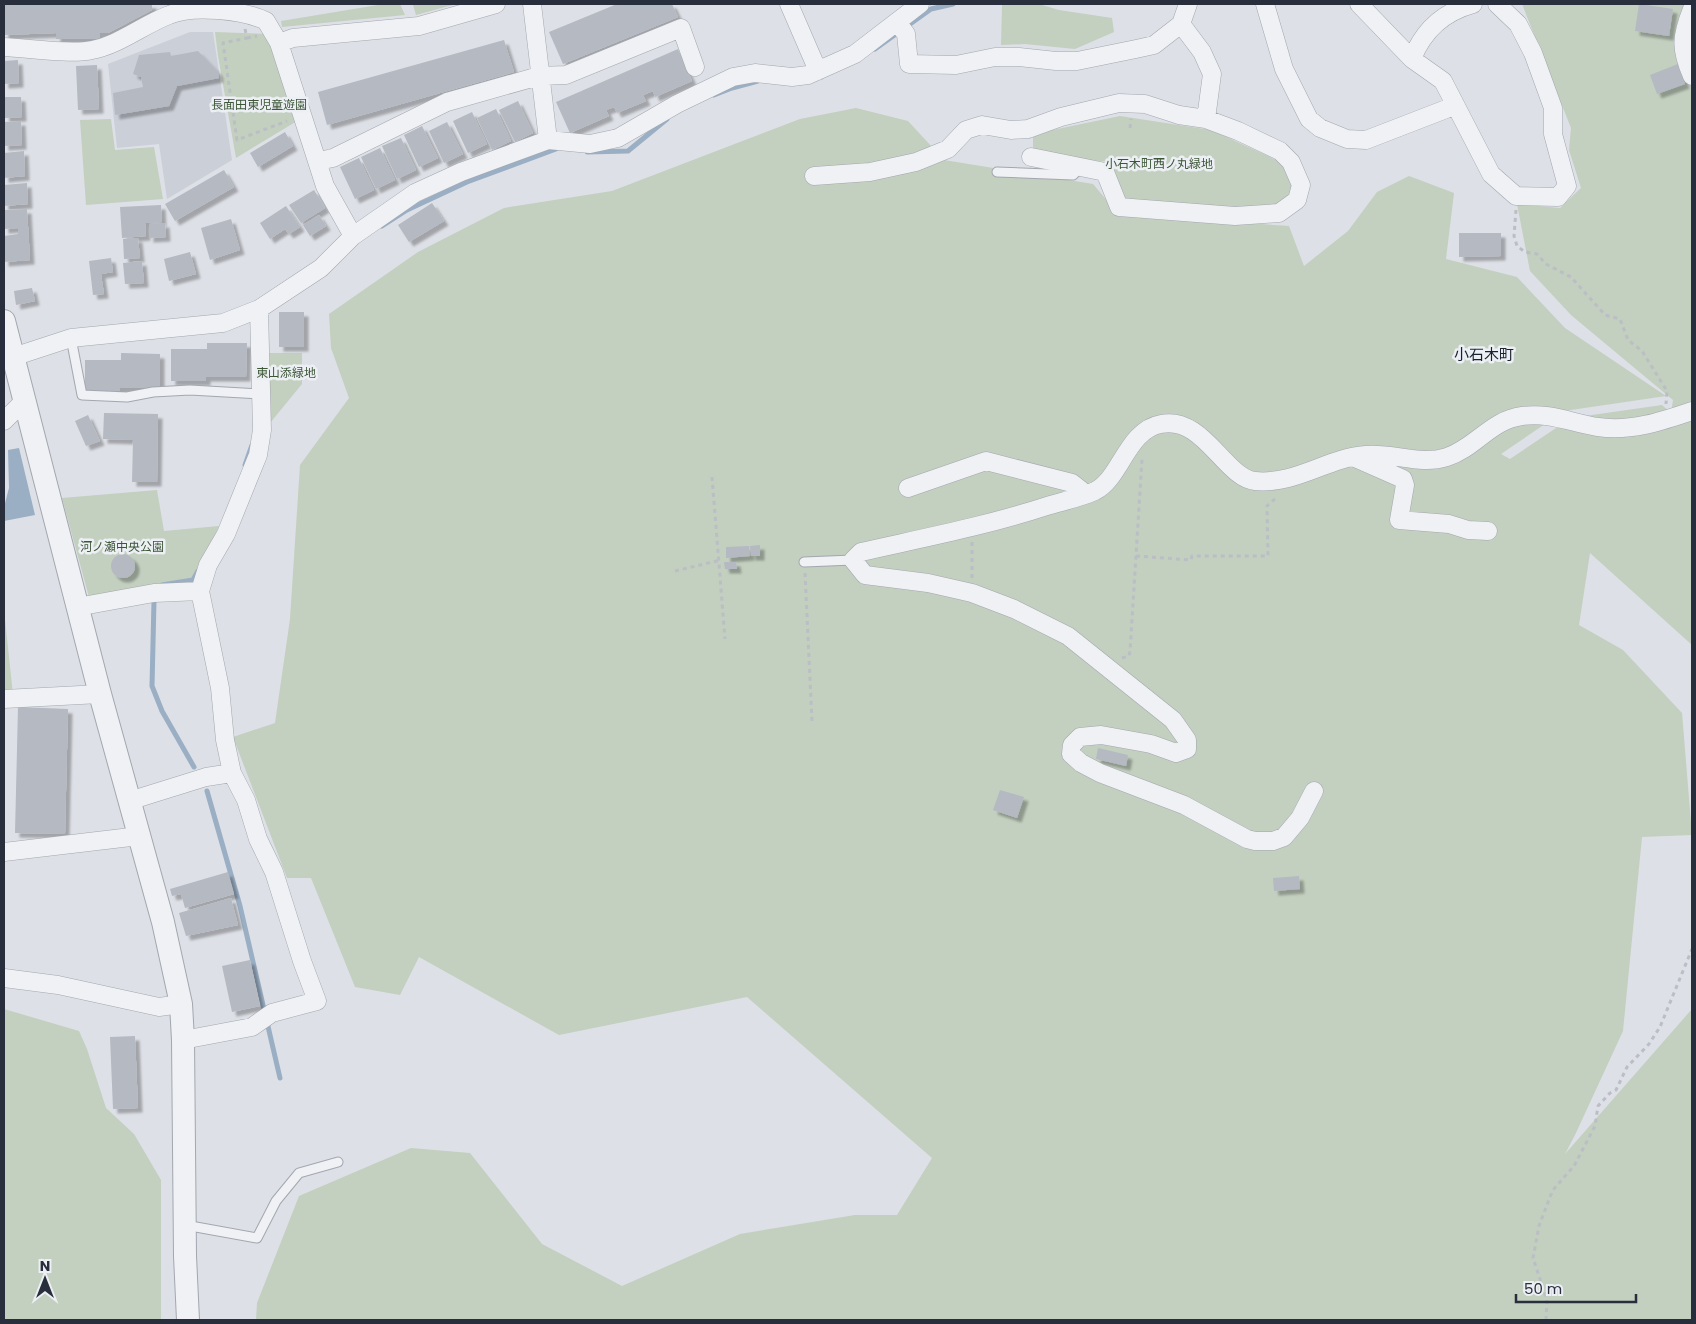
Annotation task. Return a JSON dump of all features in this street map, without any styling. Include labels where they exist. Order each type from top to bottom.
[{"type":"street","points":[[272,39],[415,26],[496,4]]},
{"type":"street","points":[[532,4],[548,140]]},
{"type":"street","points":[[789,4],[818,71]]},
{"type":"street","points":[[13,357],[71,338],[223,323],[259,309],[321,268],[354,236],[415,193],[461,172],[548,140],[590,144],[618,138],[676,104],[733,77],[755,73],[792,77],[808,75],[854,54],[902,28],[920,4]]},
{"type":"street","points":[[902,28],[909,64],[956,65],[995,58],[1019,57],[1077,61],[1154,45],[1181,24],[1188,4]]},
{"type":"street","points":[[1265,4],[1284,69],[1309,118],[1320,128],[1347,139],[1366,140],[1454,106]]},
{"type":"street","points":[[1359,4],[1412,59],[1443,81],[1454,106],[1491,174],[1516,196],[1558,197],[1566,186],[1552,134],[1553,108],[1533,53],[1518,24],[1496,4]]},
{"type":"street","points":[[1412,59],[1418,43],[1438,20],[1460,7],[1473,4]]},
{"type":"street","points":[[1692,9],[1682,43],[1685,59],[1692,76]]},
{"type":"street","points":[[4,47],[89,51],[113,43],[170,14],[192,10],[252,11],[266,21],[318,161],[325,186],[354,236]]},
{"type":"street","points":[[1181,24],[1202,52],[1212,74],[1206,118]]},
{"type":"street","points":[[318,161],[333,158],[447,102],[540,76],[566,75],[680,28],[695,67]]},
{"type":"street","points":[[814,176],[870,172],[916,162],[948,149],[966,130],[982,125],[1011,130],[1028,129],[1061,117],[1119,103],[1145,104],[1179,115],[1206,118],[1280,151],[1291,162],[1301,185],[1297,200],[1279,213],[1235,216],[1119,207],[1105,172],[1031,157]]},
{"type":"street","points":[[184,1040],[252,1027],[272,1013],[317,1000],[302,961],[274,872],[258,839],[246,800],[232,773],[225,740],[220,688],[200,591],[208,565],[226,534],[258,455],[262,430],[259,309]]},
{"type":"street","points":[[4,321],[100,694],[163,922],[181,1004],[184,1040],[184,1225],[188,1320]]},
{"type":"street","points":[[4,420],[24,401]]},
{"type":"street","points":[[1314,791],[1300,818],[1284,837],[1273,841],[1255,841],[1247,839],[1230,828],[1184,805],[1081,764],[1074,758],[1071,749],[1074,741],[1086,735],[1101,735],[1151,744],[1176,753],[1187,749],[1187,740],[1173,720],[1145,700],[1075,640],[1014,609],[972,593],[928,583],[865,574],[853,560],[861,552],[1014,518],[1100,488],[1126,453],[1144,433],[1158,424],[1173,424],[1196,434],[1212,445],[1237,472],[1250,480],[1277,481],[1288,479],[1353,456],[1392,454],[1422,460],[1444,458],[1460,453],[1500,423],[1521,416],[1554,416],[1601,427],[1634,426],[1668,419],[1692,411]]},
{"type":"street","points":[[1353,456],[1404,479],[1406,485],[1399,520],[1449,524],[1468,530],[1488,531]]},
{"type":"street","points":[[908,488],[986,460],[1072,483],[1086,494]]},
{"type":"street","points":[[77,607],[154,593],[200,591]]},
{"type":"street","points":[[4,699],[100,694]]},
{"type":"street","points":[[129,802],[206,777],[232,773]]},
{"type":"street","points":[[4,852],[131,837]]},
{"type":"street","points":[[4,978],[58,985],[159,1007],[181,1004]]},
{"type":"lane","points":[[997,172],[1073,175],[1081,167]]},
{"type":"lane","points":[[71,338],[82,395],[127,397],[153,392],[190,390],[260,394]]},
{"type":"lane","points":[[804,562],[853,560]]},
{"type":"lane","points":[[184,1225],[257,1238],[276,1201],[298,1173],[338,1162]]},
{"type":"path","points":[[247,38],[252,11]]},
{"type":"path","points":[[272,39],[247,38],[223,42],[237,140],[289,120]]},
{"type":"path","points":[[1511,205],[1516,214],[1514,236],[1517,246],[1525,252],[1537,254],[1546,264],[1571,278],[1605,315],[1620,320],[1628,340],[1642,351],[1667,391],[1668,419]]},
{"type":"path","points":[[1118,657],[1126,659],[1130,651],[1136,556],[1140,527],[1144,433]]},
{"type":"path","points":[[712,477],[725,639]]},
{"type":"path","points":[[1136,556],[1191,560],[1192,556],[1268,556],[1267,506],[1288,486],[1288,479]]},
{"type":"path","points":[[972,526],[972,593]]},
{"type":"path","points":[[675,571],[720,561]]},
{"type":"path","points":[[804,562],[812,722]]},
{"type":"path","points":[[1546,1320],[1547,1300],[1533,1258],[1539,1226],[1550,1197],[1553,1190],[1574,1166],[1582,1147],[1595,1126],[1598,1106],[1610,1093],[1616,1090],[1627,1067],[1649,1044],[1660,1027],[1692,949]]},
{"type":"shaded area","points":[[190,32],[213,32],[232,160],[167,199],[159,144],[117,148],[108,64]]},
{"type":"green space","points":[[384,4],[400,4],[405,15],[282,27],[281,21]]},
{"type":"green space","points":[[456,4],[416,15],[413,5]]},
{"type":"green space","points":[[1522,4],[1692,4],[1692,645],[1590,553],[1579,625],[1623,650],[1682,713],[1692,835],[1642,837],[1623,1031],[1565,1154],[1692,1009],[1692,1320],[256,1320],[257,1303],[299,1196],[411,1148],[470,1153],[542,1244],[622,1286],[740,1234],[855,1215],[897,1215],[932,1158],[747,997],[559,1035],[419,957],[400,995],[355,987],[311,878],[287,878],[233,737],[275,723],[290,619],[300,465],[349,398],[331,348],[329,314],[418,252],[504,208],[612,191],[800,119],[856,108],[908,121],[944,160],[1093,184],[1114,209],[1143,216],[1289,226],[1304,266],[1348,231],[1377,192],[1409,176],[1454,193],[1446,259],[1517,277],[1565,328],[1666,396],[1564,411],[1501,454],[1510,459],[1571,418],[1662,405],[1671,413],[1673,400],[1571,315],[1530,271],[1517,204],[1560,208],[1581,188],[1569,150],[1571,128]]},
{"type":"green space","points":[[1002,5],[1042,5],[1059,10],[1112,18],[1114,32],[1075,49],[1025,44],[1001,45]]},
{"type":"green space","name":"長面田東児童遊園","points":[[215,32],[268,34],[297,121],[236,158],[218,56]]},
{"type":"green space","name":"小石木町西ノ丸緑地","points":[[1120,116],[1211,130],[1268,156],[1283,164],[1292,182],[1292,196],[1274,208],[1225,210],[1124,202],[1112,162],[1063,158],[1033,152],[1033,134]]},
{"type":"green space","points":[[111,119],[115,150],[154,147],[163,199],[86,205],[80,120]]},
{"type":"green space","name":"東山添緑地","points":[[269,353],[302,353],[302,384],[270,423]]},
{"type":"green space","name":"河ノ瀬中央公園","points":[[157,490],[164,531],[219,526],[191,585],[89,597],[62,498]]},
{"type":"green space","points":[[4,610],[13,695],[4,695]]},
{"type":"green space","points":[[4,1009],[79,1031],[87,1049],[106,1108],[134,1134],[161,1180],[161,1320],[4,1320]]},
{"type":"water","points":[[19,448],[35,515],[4,521],[4,507],[9,488],[8,450]]},
{"type":"building","points":[[4,4],[152,4],[152,10],[108,33],[100,33],[100,39],[56,39],[56,33],[4,35]]},
{"type":"building","points":[[617,4],[672,4],[678,17],[563,64],[549,32]]},
{"type":"building","points":[[1639,4],[1673,9],[1669,36],[1635,31]]},
{"type":"building","points":[[504,40],[514,72],[327,125],[318,92]]},
{"type":"building","points":[[678,49],[692,81],[655,97],[653,91],[643,95],[646,101],[617,113],[614,107],[606,110],[609,116],[570,133],[556,102]]},
{"type":"building","points":[[198,51],[218,72],[219,78],[177,86],[169,106],[115,115],[113,93],[143,87],[141,77],[133,74],[139,55],[170,52],[171,56]]},
{"type":"building","points":[[18,60],[19,83],[4,84],[4,61]]},
{"type":"building","points":[[1678,64],[1685,84],[1657,94],[1650,75]]},
{"type":"building","points":[[97,65],[99,109],[78,110],[76,66]]},
{"type":"building","points":[[4,97],[21,97],[22,117],[5,118]]},
{"type":"building","points":[[518,101],[533,133],[515,142],[499,110]]},
{"type":"building","points":[[496,109],[511,141],[492,150],[477,118]]},
{"type":"building","points":[[472,112],[487,144],[468,153],[453,121]]},
{"type":"building","points":[[21,121],[22,145],[4,146],[4,122]]},
{"type":"building","points":[[447,122],[463,154],[444,163],[429,131]]},
{"type":"building","points":[[422,126],[438,158],[419,167],[404,135]]},
{"type":"building","points":[[285,132],[293,146],[258,167],[250,153]]},
{"type":"building","points":[[401,138],[416,170],[397,179],[382,146]]},
{"type":"building","points":[[380,148],[395,180],[376,189],[361,157]]},
{"type":"building","points":[[24,151],[25,176],[4,178],[4,153]]},
{"type":"building","points":[[359,158],[374,190],[355,199],[340,167]]},
{"type":"building","points":[[224,170],[234,187],[175,221],[165,204]]},
{"type":"building","points":[[27,183],[28,204],[4,206],[4,185]]},
{"type":"building","points":[[314,190],[325,208],[301,223],[289,205]]},
{"type":"building","points":[[432,203],[444,221],[409,242],[398,225]]},
{"type":"building","points":[[161,205],[162,222],[145,223],[146,236],[122,238],[120,207]]},
{"type":"building","points":[[286,206],[300,227],[289,234],[285,229],[270,239],[260,223]]},
{"type":"building","points":[[27,209],[30,260],[4,262],[4,236],[18,234],[18,228],[4,229],[4,210]]},
{"type":"building","points":[[319,215],[326,226],[310,236],[303,225]]},
{"type":"building","points":[[231,219],[240,250],[210,260],[201,228]]},
{"type":"building","points":[[165,223],[166,237],[149,238],[149,224]]},
{"type":"building","points":[[1459,233],[1501,233],[1501,256],[1459,257]]},
{"type":"building","points":[[138,238],[140,258],[124,259],[123,239]]},
{"type":"building","points":[[190,252],[196,274],[169,281],[164,259]]},
{"type":"building","points":[[111,258],[113,272],[101,274],[104,294],[93,295],[89,261]]},
{"type":"building","points":[[142,261],[144,283],[125,284],[123,263]]},
{"type":"building","points":[[32,288],[35,301],[16,305],[14,291]]},
{"type":"building","points":[[279,312],[304,312],[304,347],[279,347]]},
{"type":"building","points":[[207,343],[247,343],[246,377],[206,377],[206,381],[171,381],[171,349],[207,349]]},
{"type":"building","points":[[121,353],[160,354],[160,388],[120,388],[120,391],[85,391],[85,360],[121,360]]},
{"type":"building","points":[[104,413],[158,414],[157,482],[132,482],[133,440],[103,439]]},
{"type":"building","points":[[88,415],[100,441],[86,446],[75,421]]},
{"type":"building","points":[[760,545],[760,556],[751,556],[750,546]]},
{"type":"building","points":[[749,546],[750,556],[726,558],[726,547]]},
{"type":"building","points":[[123,554],[132,557],[135,566],[132,575],[123,578],[114,575],[111,566],[114,557]]},
{"type":"building","points":[[724,562],[736,562],[737,569],[725,569]]},
{"type":"building","points":[[18,707],[68,709],[65,834],[15,833]]},
{"type":"building","points":[[1098,748],[1128,755],[1126,766],[1096,759]]},
{"type":"building","points":[[1000,790],[1024,797],[1017,818],[993,810]]},
{"type":"building","points":[[228,872],[234,894],[185,908],[181,894],[172,896],[170,889]]},
{"type":"building","points":[[1299,876],[1300,889],[1274,891],[1273,878]]},
{"type":"building","points":[[231,898],[238,925],[186,936],[179,913]]},
{"type":"building","points":[[250,960],[260,1006],[232,1012],[222,966]]},
{"type":"building","points":[[135,1036],[138,1108],[113,1109],[110,1037]]},
{"type":"waterway","points":[[875,49],[931,9],[953,4]]},
{"type":"waterway","points":[[714,95],[758,81]]},
{"type":"waterway","points":[[587,152],[628,151],[667,119]]},
{"type":"waterway","points":[[382,226],[407,210],[467,182],[556,149]]},
{"type":"waterway","points":[[245,465],[252,445]]},
{"type":"waterway","points":[[162,585],[193,580],[198,571]]},
{"type":"waterway","points":[[154,601],[152,686],[162,711],[194,767]]},
{"type":"waterway","points":[[207,791],[240,906],[280,1078]]},
{"type":"district","name":"小石木町","points":[[1484,355]]}]
